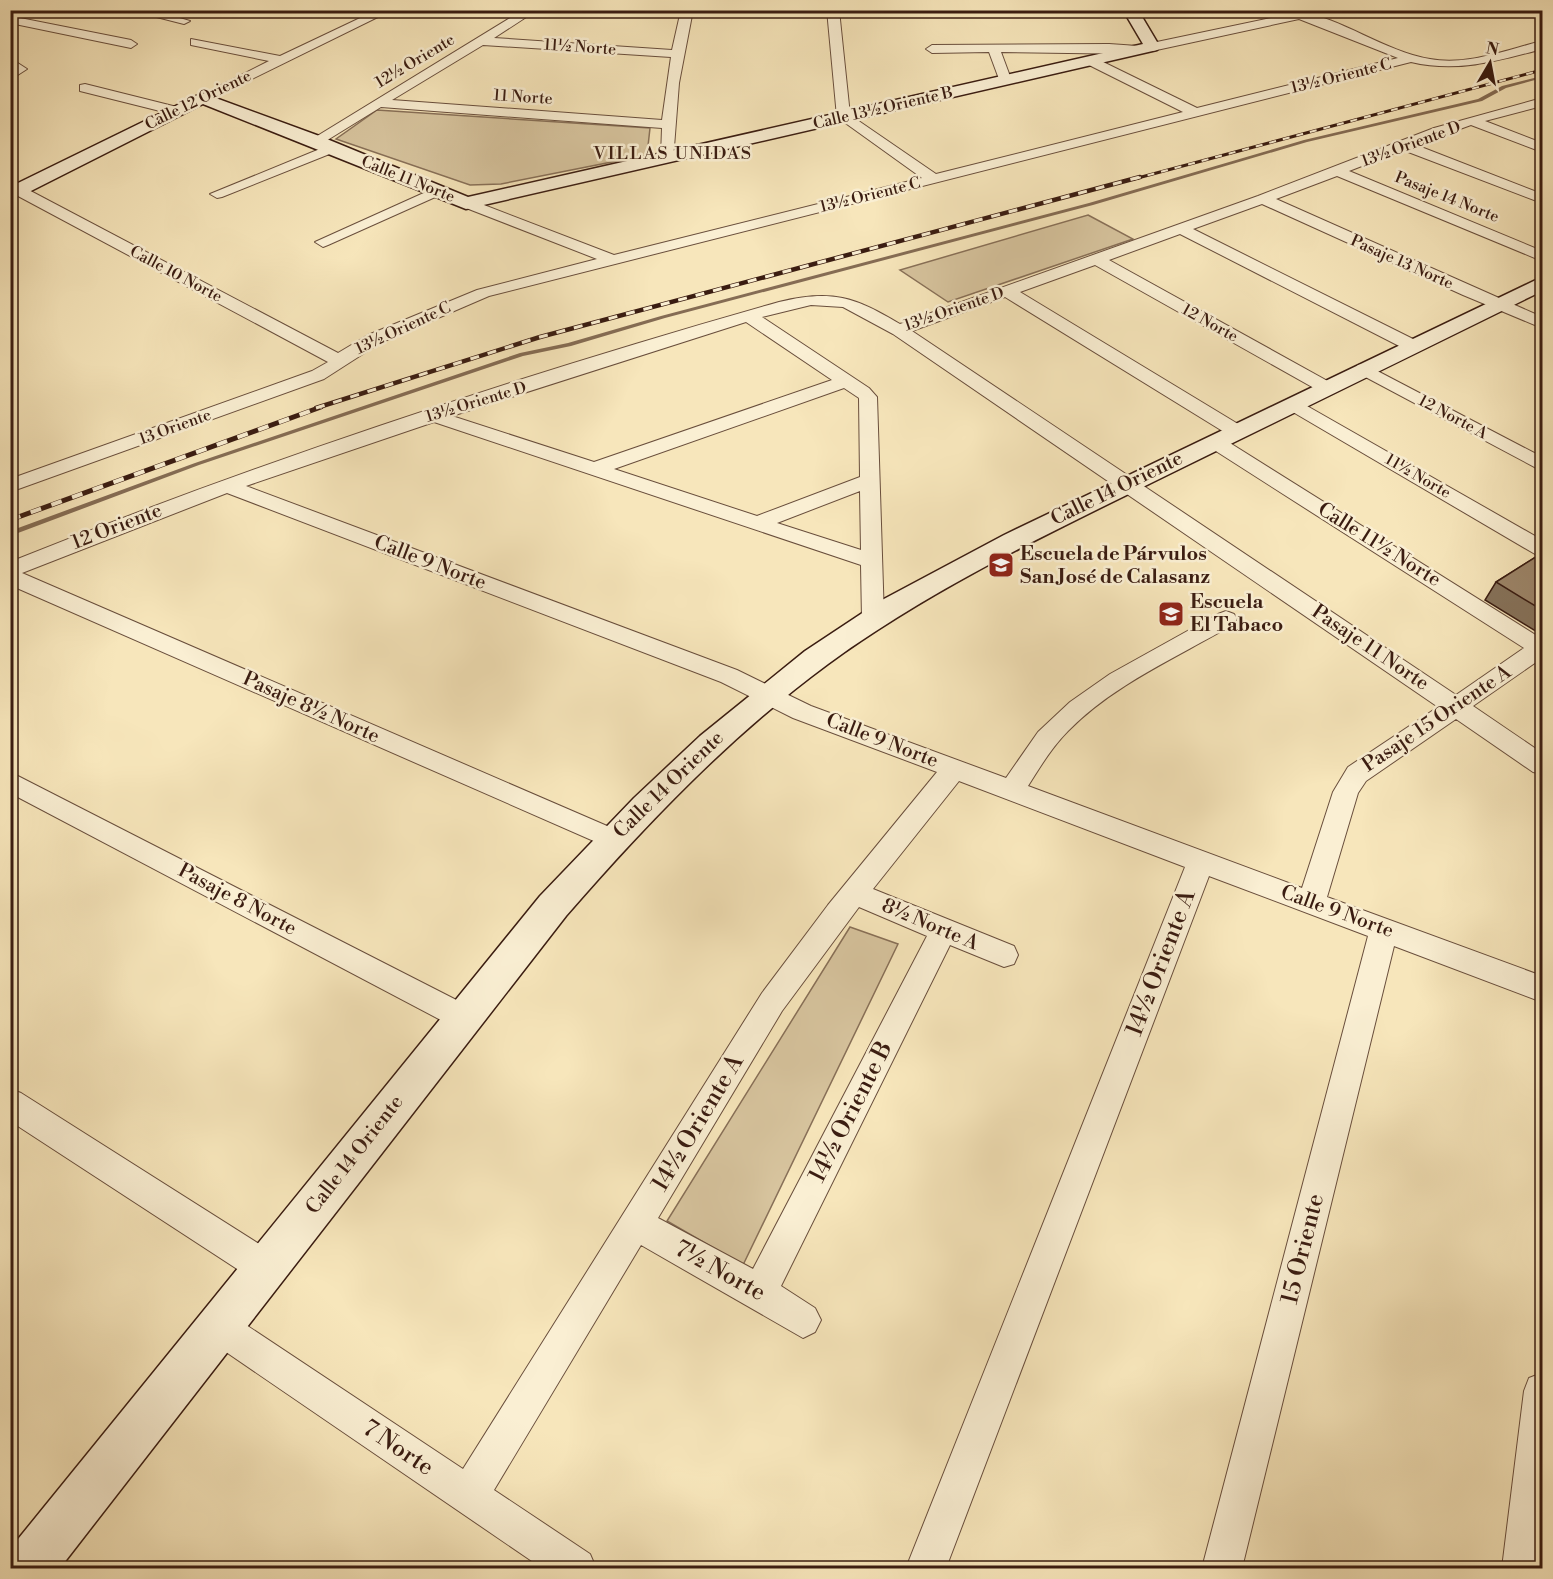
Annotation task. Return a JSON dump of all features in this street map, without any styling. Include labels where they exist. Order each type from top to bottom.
[{"type":"street","points":[[134,10],[184,21]]},
{"type":"street","name":"Calle 12 Oriente","points":[[13,190],[387,10]]},
{"type":"street","name":"12½ Oriente","points":[[217,194],[324,144],[377,103],[532,10]]},
{"type":"street","points":[[668,157],[667,124],[677,54],[687,10]]},
{"type":"street","points":[[833,10],[844,117],[934,179]]},
{"type":"street","points":[[1130,10],[1145,49]]},
{"type":"street","points":[[1274,10],[1300,16],[1430,63],[1464,63],[1542,45]]},
{"type":"street","points":[[349,13],[372,18]]},
{"type":"street","name":"Calle 13½ Oriente B","points":[[466,203],[1005,79],[1080,58],[1145,49],[1300,16]]},
{"type":"street","points":[[10,19],[131,44]]},
{"type":"street","name":"11½ Norte","points":[[482,40],[677,54]]},
{"type":"street","points":[[195,42],[281,60]]},
{"type":"street","points":[[932,49],[993,48],[1080,58],[1196,113]]},
{"type":"street","points":[[993,48],[1005,79]]},
{"type":"street","name":"13½ Oriente C","points":[[338,362],[374,339],[466,299],[1412,58]]},
{"type":"street","points":[[10,62],[21,66],[21,69],[10,76]]},
{"type":"street","points":[[85,88],[176,111]]},
{"type":"street","name":"Calle 11 Norte","points":[[202,98],[324,144],[466,203],[613,260]]},
{"type":"street","name":"13½ Oriente D","points":[[225,485],[432,415],[748,316],[801,303],[828,300],[849,303],[899,330],[1263,199],[1404,145],[1472,121],[1542,102]]},
{"type":"street","name":"11 Norte","points":[[377,103],[667,124]]},
{"type":"street","points":[[1472,121],[1542,148]]},
{"type":"street","points":[[1404,145],[1542,199]]},
{"type":"street","name":"Pasaje 14 Norte","points":[[1338,171],[1542,256]]},
{"type":"street","name":"Calle 10 Norte","points":[[13,190],[338,362]]},
{"type":"street","points":[[323,242],[437,191]]},
{"type":"street","name":"Pasaje 13 Norte","points":[[1263,199],[1542,323]]},
{"type":"street","points":[[1179,228],[1413,346]]},
{"type":"street","name":"12 Norte","points":[[1094,258],[1327,388]]},
{"type":"street","name":"Calle 14 Oriente","points":[[28,1569],[553,906],[612,839],[665,786],[770,695],[818,657],[873,620],[972,561],[1542,283]]},
{"type":"street","name":"Calle 11½ Norte","points":[[1006,291],[1542,648]]},
{"type":"street","points":[[748,316],[868,398],[873,620]]},
{"type":"street","name":"Pasaje 11 Norte","points":[[899,330],[1542,765]]},
{"type":"street","name":"13 Oriente","points":[[14,483],[318,375],[338,362]]},
{"type":"street","name":"12 Norte A","points":[[1364,369],[1542,465]]},
{"type":"street","points":[[594,469],[846,381]]},
{"type":"street","name":"11½ Norte","points":[[1293,404],[1542,549]]},
{"type":"street","points":[[432,415],[871,561]]},
{"type":"street","points":[[757,523],[870,480]]},
{"type":"street","name":"12 Oriente","points":[[10,570],[225,485]]},
{"type":"street","name":"Calle 9 Norte","points":[[225,485],[718,672],[802,712],[1542,989]]},
{"type":"street","name":"Pasaje 8½ Norte","points":[[10,576],[612,839]]},
{"type":"street","points":[[1012,790],[1029,761],[1063,721],[1123,678],[1226,619]]},
{"type":"street","name":"Pasaje 15 Oriente A","points":[[1311,903],[1350,782],[1370,762],[1542,648]]},
{"type":"street","name":"14½ Oriente A","points":[[468,1496],[772,1002],[816,939],[856,894],[954,769]]},
{"type":"street","name":"Pasaje 8 Norte","points":[[10,781],[464,1018]]},
{"type":"street","name":"14½ Oriente A","points":[[926,1569],[1201,861]]},
{"type":"street","name":"8½ Norte A","points":[[856,894],[943,932],[1004,955]]},
{"type":"street","name":"15 Oriente","points":[[1222,1569],[1384,929]]},
{"type":"street","name":"14½ Oriente B","points":[[760,1292],[943,932]]},
{"type":"street","points":[[10,1102],[266,1268]]},
{"type":"street","name":"7½ Norte","points":[[636,1224],[760,1292],[803,1320]]},
{"type":"street","name":"7 Norte","points":[[219,1327],[576,1569]]},
{"type":"street","points":[[1522,1569],[1542,1391]]},
{"type":"shaded area","points":[[377,110],[650,128],[647,155],[501,184],[470,185],[336,139]]},
{"type":"shaded area","points":[[1088,215],[1133,239],[948,302],[900,270]]},
{"type":"shaded area","points":[[850,927],[898,944],[743,1265],[667,1221]]},
{"type":"building","points":[[1542,553],[1542,610],[1496,582]]},
{"type":"waterway","points":[[10,534],[197,464],[522,354],[569,345],[663,317],[1091,204],[1306,141],[1480,100],[1504,87],[1542,77]]},
{"type":"railway","points":[[1134,179],[1542,70]]},
{"type":"railway","points":[[316,408],[540,337],[1140,177]]},
{"type":"railway","points":[[10,520],[321,407]]},
{"type":"place","name":"Escuela de Párvulos San José de Calasanz","points":[[1001,565]]},
{"type":"place","name":"Escuela El Tabaco","points":[[1171,614]]},
{"type":"district","name":"VILLAS UNIDAS","points":[[673,153]]}]
